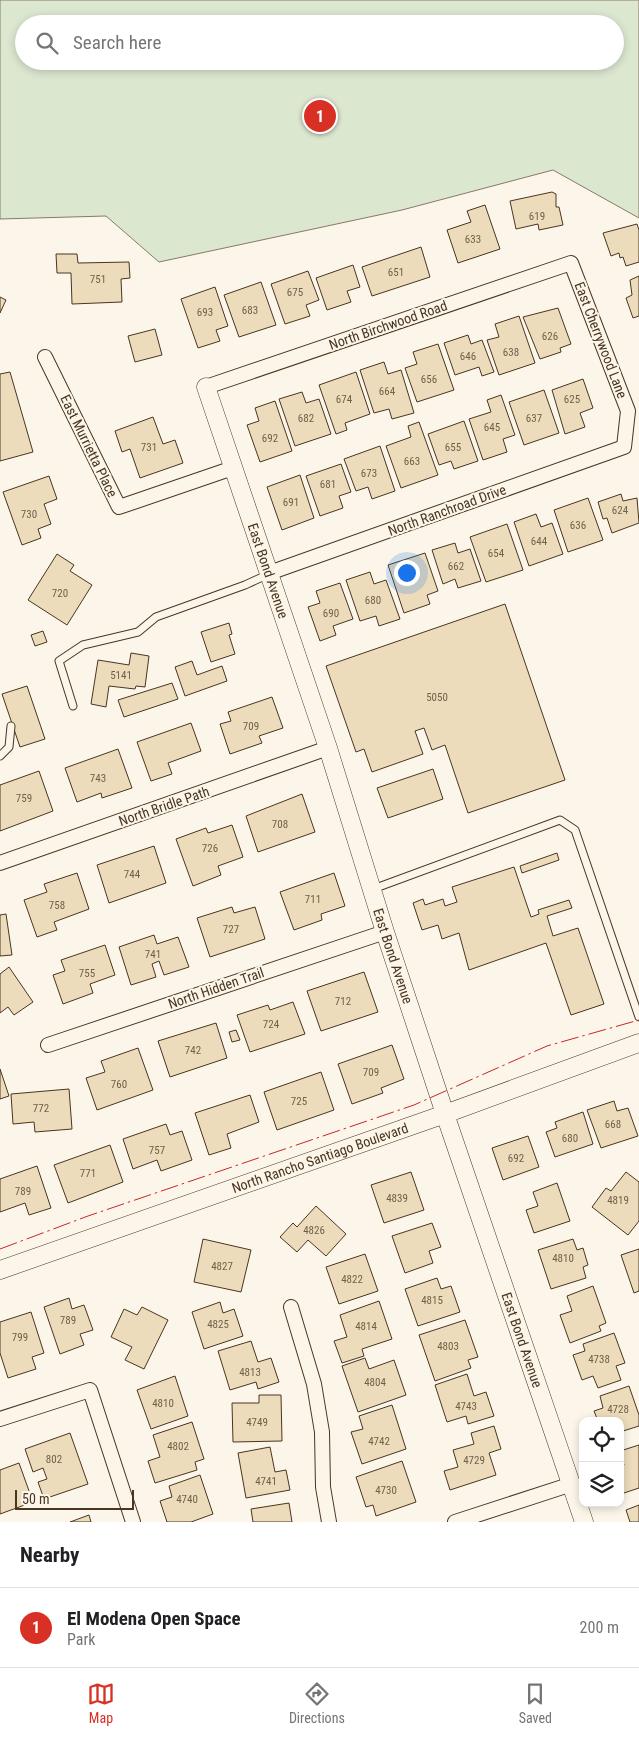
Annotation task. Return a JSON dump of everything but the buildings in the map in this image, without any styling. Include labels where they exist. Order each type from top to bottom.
[{"type":"street","name":"North Birchwood Road","points":[[206,387],[571,263]]},
{"type":"street","name":"East Cherrywood Lane","points":[[571,263],[628,411],[624,447]]},
{"type":"street","name":"East Murrietta Place","points":[[45,357],[119,507],[233,468]]},
{"type":"street","name":"East Bond Avenue","points":[[206,387],[328,748],[385,932],[445,1114],[584,1522]]},
{"type":"street","name":"North Ranchroad Drive","points":[[269,574],[624,447]]},
{"type":"street","name":"North Bridle Path","points":[[0,863],[328,748]]},
{"type":"street","name":"North Hidden Trail","points":[[48,1045],[385,932]]},
{"type":"street","name":"North Rancho Santiago Boulevard","points":[[0,1270],[445,1114],[639,1043]]},
{"type":"street","points":[[291,1307],[314,1384],[322,1432],[322,1487],[330,1522]]},
{"type":"street","points":[[0,1419],[90,1390],[134,1522]]},
{"type":"street","points":[[455,1522],[572,1484]]},
{"type":"lane","points":[[73,706],[59,661],[83,646],[138,632],[156,617],[245,585],[269,574]]},
{"type":"lane","points":[[0,756],[9,747],[11,726]]},
{"type":"lane","points":[[372,889],[560,820],[575,830],[639,1018]]},
{"type":"green space","points":[[0,0],[639,0],[639,218],[553,170],[402,210],[159,262],[106,216],[0,219]]},
{"type":"power","points":[[0,1249],[88,1216],[414,1105],[547,1046],[639,1020]]},
{"type":"place","name":"El Modena Open Space","points":[[320,116]]}]
